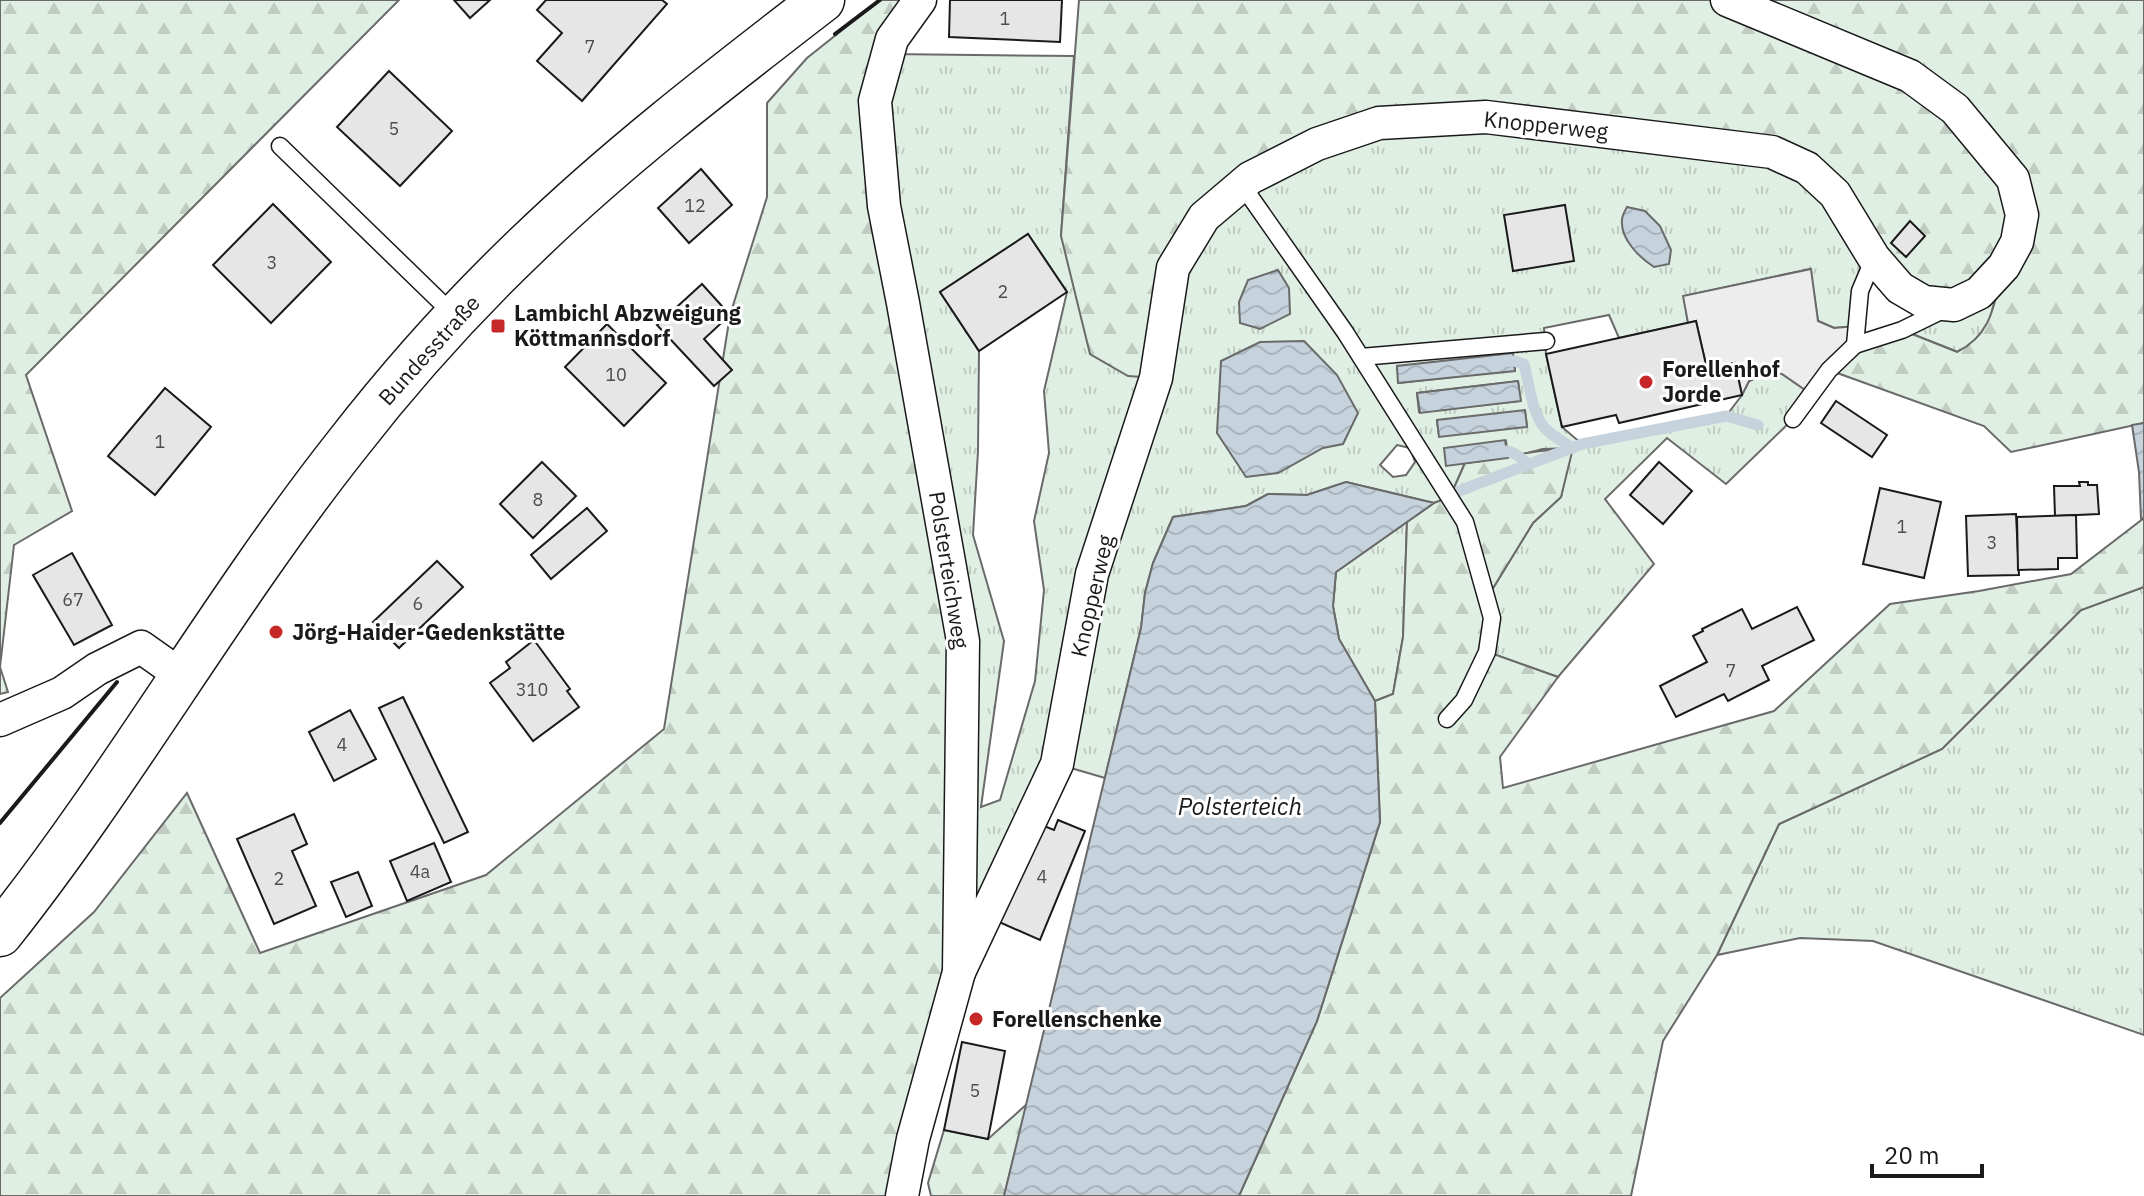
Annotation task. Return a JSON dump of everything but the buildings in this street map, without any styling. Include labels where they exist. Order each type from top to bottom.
[{"type":"main road","name":"Bundesstraße","points":[[0,934],[48,872],[182,676],[346,446],[456,317],[527,245],[601,178],[686,106],[822,0]]},
{"type":"street","name":"Polsterteichweg","points":[[902,1196],[913,1139],[959,972],[963,641],[884,206],[875,101],[892,39],[920,0]]},
{"type":"street","points":[[1727,0],[1910,76],[1955,109],[2013,179],[2022,215],[2017,242],[2004,266],[1979,293],[1954,305]]},
{"type":"street","name":"Knopperweg","points":[[959,972],[1057,764],[1092,574],[1156,378],[1173,268],[1204,217],[1250,178],[1317,144],[1379,123],[1486,117],[1772,152],[1807,168],[1835,194],[1874,258],[1900,288],[1924,302],[1954,305]]},
{"type":"street","points":[[0,720],[62,693],[97,669],[141,647],[182,676]]},
{"type":"lane","points":[[280,146],[456,317]]},
{"type":"lane","points":[[1242,185],[1361,357],[1465,522],[1492,618],[1487,652],[1464,700],[1447,719]]},
{"type":"lane","points":[[1855,345],[1860,291],[1874,258]]},
{"type":"lane","points":[[1793,419],[1829,370],[1855,345],[1902,330],[1954,305]]},
{"type":"lane","points":[[1361,357],[1546,341]]},
{"type":"green space","points":[[0,0],[399,0],[26,375],[72,511],[14,545],[0,667]]},
{"type":"green space","points":[[880,0],[920,0],[875,101],[963,641],[959,972],[902,1196],[0,1196],[0,998],[94,912],[187,793],[260,953],[486,875],[664,729],[730,315],[767,197],[767,103],[807,58]]},
{"type":"green space","points":[[1079,0],[2144,0],[2144,423],[2011,452],[1984,426],[1829,370],[1855,345],[1902,330],[1957,352],[1969,345],[1985,327],[1990,316],[2003,268],[1924,302],[1835,193],[1772,152],[1379,123],[1204,217],[1156,378],[1128,376],[1090,354],[1061,236]]},
{"type":"green space","points":[[888,54],[1074,56],[1061,236],[1204,217],[1317,144],[1486,117],[1807,168],[1874,258],[1857,326],[1834,328],[1818,321],[1810,269],[1684,296],[1688,323],[1619,338],[1609,315],[1544,328],[1546,354],[1562,427],[1582,444],[1726,416],[1749,381],[1767,373],[1782,374],[1811,394],[1793,419],[1726,484],[1667,438],[1605,499],[1654,564],[1558,677],[1487,652],[1487,598],[1533,523],[1561,497],[1572,448],[1543,449],[1508,458],[1506,441],[1446,465],[1465,463],[1450,497],[1434,503],[1346,482],[1307,495],[1268,494],[1246,506],[1173,517],[1153,563],[1145,593],[1141,628],[1105,778],[1057,764],[959,972],[884,206]],"holes":[[[1028,234],[1067,292],[1044,391],[1049,453],[1034,521],[1044,590],[1035,681],[1000,800],[981,807],[1004,641],[973,535],[979,351],[940,292]],[[1513,354],[1515,370],[1399,383]],[[1518,381],[1520,401],[1419,412],[1417,393]],[[1525,411],[1527,426],[1439,436],[1437,421]],[[1397,445],[1410,448],[1415,462],[1406,475],[1393,477],[1380,465]]]},
{"type":"green space","points":[[2004,266],[1989,322],[1973,344],[1958,352],[1902,330]]},
{"type":"green space","points":[[1573,448],[1561,497],[1533,523],[1487,598],[1488,652],[1558,677],[1500,757],[1503,788],[1774,711],[1890,604],[2071,574],[2144,518],[2144,587],[2081,610],[1942,749],[1779,824],[1717,955],[1663,1041],[1631,1196],[1239,1196],[1317,1021],[1380,822],[1375,701],[1393,694],[1403,637],[1407,522],[1434,503],[1450,497],[1465,463]]},
{"type":"green space","points":[[1407,522],[1403,637],[1393,694],[1375,701],[1339,639],[1333,606],[1336,572]]},
{"type":"green space","points":[[2144,587],[2144,1035],[1873,941],[1800,938],[1717,955],[1779,824],[1942,749],[2081,610]]},
{"type":"green space","points":[[0,667],[8,692],[0,694]]},
{"type":"green space","points":[[1027,1104],[1004,1196],[931,1196],[928,1183],[944,1130],[988,1139]]},
{"type":"shaded area","points":[[1811,269],[1818,321],[1834,328],[1857,326],[1855,345],[1811,394],[1782,374],[1767,373],[1749,381],[1742,395],[1735,363],[1707,369],[1696,321],[1688,323],[1683,296]]},
{"type":"water","points":[[1627,207],[1645,211],[1660,226],[1671,250],[1669,264],[1654,267],[1632,247],[1622,227],[1622,216]]},
{"type":"water","points":[[1278,270],[1289,288],[1290,314],[1260,329],[1240,323],[1239,302],[1248,280]]},
{"type":"water","points":[[1304,341],[1337,375],[1358,413],[1343,444],[1323,448],[1278,473],[1246,477],[1217,433],[1221,361],[1260,342]]},
{"type":"water","points":[[1513,353],[1515,371],[1398,383],[1397,366]]},
{"type":"water","points":[[1518,381],[1521,401],[1420,413],[1417,393]]},
{"type":"water","points":[[1525,410],[1527,427],[1439,437],[1437,420]]},
{"type":"water","points":[[2144,423],[2144,518],[2141,519],[2139,472],[2132,425]]},
{"type":"water","points":[[1505,440],[1508,458],[1446,466],[1444,448]]},
{"type":"water","name":"Polsterteich","points":[[1346,482],[1434,503],[1336,572],[1333,606],[1339,639],[1375,701],[1380,822],[1317,1021],[1239,1196],[1004,1196],[1141,628],[1145,593],[1153,563],[1173,517],[1246,506],[1268,494],[1307,495]]},
{"type":"waterway","points":[[1499,362],[1524,364],[1541,423],[1551,434],[1573,448]]},
{"type":"waterway","points":[[1459,491],[1582,444],[1726,416],[1758,425]]},
{"type":"waterway","points":[[1494,451],[1513,453],[1528,464]]},
{"type":"wall","points":[[835,34],[880,0]]},
{"type":"wall","points":[[0,823],[117,682]]},
{"type":"place","name":"Lambichl Abzweigung Köttmannsdorf","points":[[498,326]]},
{"type":"place","name":"Forellenhof Jorde","points":[[1646,382]]},
{"type":"place","name":"Jörg-Haider-Gedenkstätte","points":[[276,632]]},
{"type":"place","name":"Forellenschenke","points":[[976,1019]]}]
